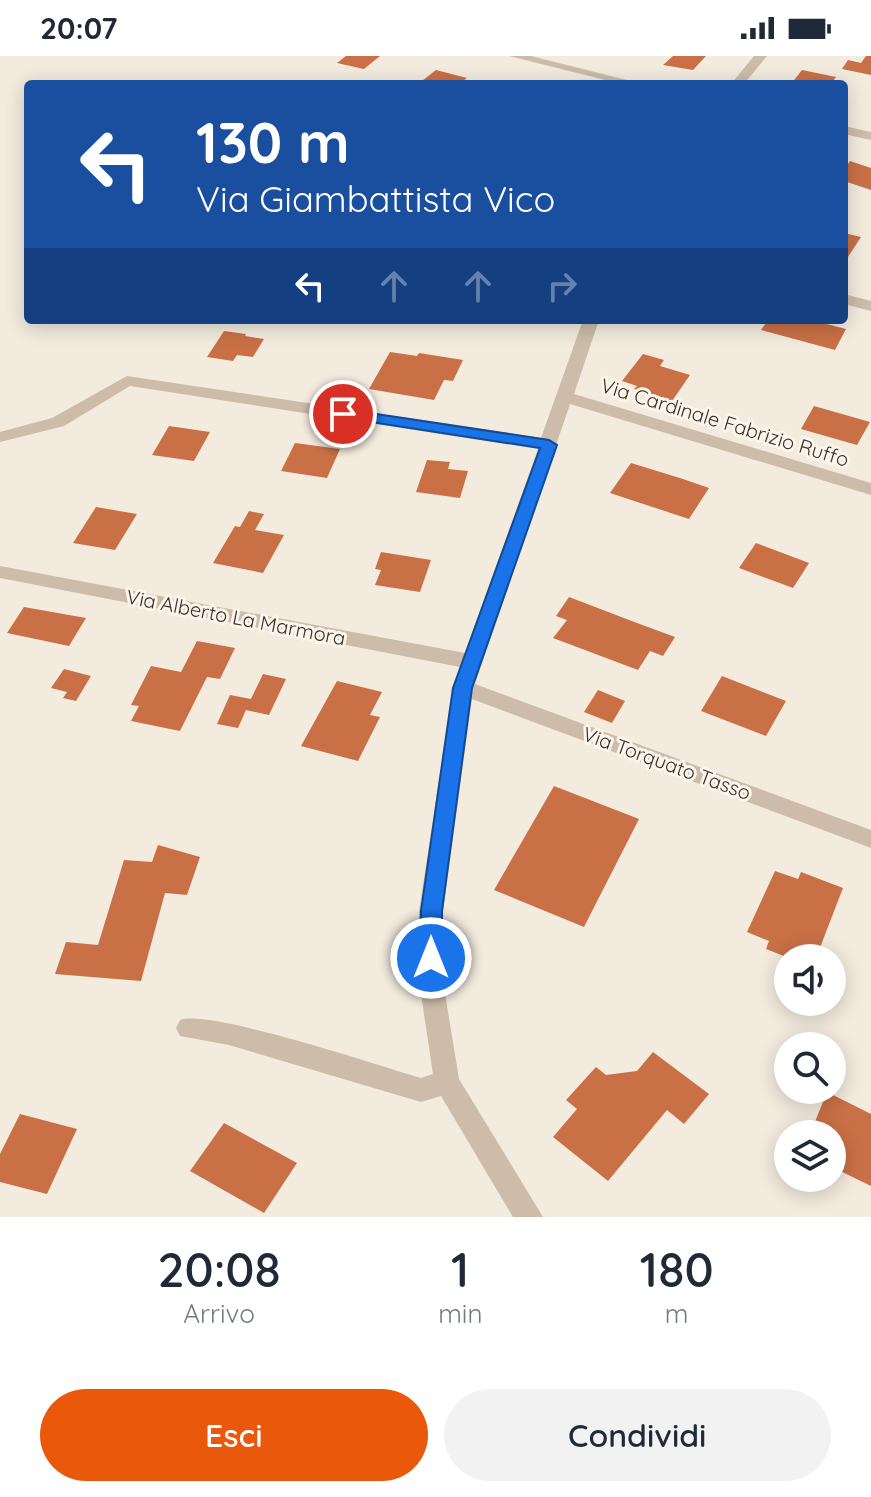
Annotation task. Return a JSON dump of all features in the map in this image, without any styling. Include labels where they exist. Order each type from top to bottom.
[{"type":"street","points":[[515,56],[620,80]]},
{"type":"street","points":[[740,80],[761,56]]},
{"type":"street","points":[[848,131],[871,136]]},
{"type":"street","points":[[848,300],[871,306]]},
{"type":"street","points":[[529,1217],[447,1082],[431,981],[431,911],[463,688],[590,324]]},
{"type":"street","points":[[0,437],[58,422],[127,381],[549,445]]},
{"type":"street","name":"Via Cardinale Fabrizio Ruffo","points":[[566,397],[871,489]]},
{"type":"street","name":"Via Alberto La Marmora","points":[[0,572],[472,662]]},
{"type":"street","name":"Via Torquato Tasso","points":[[463,688],[871,839]]},
{"type":"street","points":[[189,1028],[229,1034],[421,1090],[447,1082]]},
{"type":"building","points":[[346,56],[380,56],[364,69],[337,63]]},
{"type":"building","points":[[673,56],[706,56],[693,70],[663,65]]},
{"type":"building","points":[[866,56],[871,56],[871,75],[842,69],[848,60],[861,63]]},
{"type":"building","points":[[436,70],[467,78],[464,80],[423,80]]},
{"type":"building","points":[[802,70],[836,77],[834,80],[794,80]]},
{"type":"building","points":[[850,161],[871,168],[871,190],[848,182]]},
{"type":"building","points":[[848,234],[861,237],[848,257]]},
{"type":"building","points":[[765,324],[827,324],[846,329],[835,350],[761,330]]},
{"type":"building","points":[[224,331],[264,339],[253,357],[237,355],[233,361],[207,357]]},
{"type":"building","points":[[390,352],[463,360],[453,381],[444,380],[434,400],[369,389]]},
{"type":"building","points":[[643,354],[664,360],[660,366],[690,375],[672,401],[634,389],[637,386],[622,381]]},
{"type":"building","points":[[814,406],[870,422],[857,445],[801,429]]},
{"type":"building","points":[[169,426],[210,432],[194,461],[152,455]]},
{"type":"building","points":[[295,443],[340,449],[327,478],[281,471]]},
{"type":"building","points":[[427,460],[450,462],[448,469],[468,471],[460,498],[416,492]]},
{"type":"building","points":[[631,463],[709,488],[689,519],[610,493]]},
{"type":"building","points":[[96,507],[137,514],[115,550],[73,543]]},
{"type":"building","points":[[249,511],[264,514],[255,530],[284,535],[263,573],[213,563],[235,526],[240,527]]},
{"type":"building","points":[[756,543],[809,563],[793,588],[739,568]]},
{"type":"building","points":[[381,552],[431,560],[420,592],[375,585],[381,570],[375,569]]},
{"type":"building","points":[[569,597],[675,637],[663,656],[650,651],[638,670],[553,638],[567,620],[556,616]]},
{"type":"building","points":[[24,607],[86,618],[69,646],[7,633]]},
{"type":"building","points":[[197,641],[235,648],[220,679],[207,677],[180,731],[131,721],[139,706],[131,705],[151,666],[181,672]]},
{"type":"building","points":[[64,669],[91,676],[76,701],[63,698],[67,692],[51,688]]},
{"type":"building","points":[[263,674],[286,679],[269,715],[246,710],[238,728],[217,724],[230,695],[251,699]]},
{"type":"building","points":[[722,676],[786,701],[766,736],[701,711]]},
{"type":"building","points":[[337,681],[382,692],[370,715],[380,717],[358,761],[301,746]]},
{"type":"building","points":[[598,690],[625,701],[612,723],[584,712]]},
{"type":"building","points":[[554,786],[639,819],[584,927],[494,890]]},
{"type":"building","points":[[158,845],[200,857],[187,895],[165,893],[141,981],[55,974],[66,942],[98,945],[124,860],[152,862]]},
{"type":"building","points":[[775,871],[798,879],[801,872],[843,888],[821,944],[774,944],[774,952],[766,949],[769,941],[747,932]]},
{"type":"building","points":[[653,1052],[709,1094],[684,1124],[667,1110],[608,1181],[553,1137],[577,1109],[566,1100],[596,1067],[606,1075],[637,1071]]},
{"type":"building","points":[[846,1102],[871,1114],[871,1186],[846,1174],[846,1120],[816,1120],[822,1104],[846,1104]]},
{"type":"building","points":[[20,1114],[77,1129],[47,1194],[0,1182],[0,1154]]},
{"type":"building","points":[[224,1123],[297,1163],[264,1213],[190,1171]]},
{"type":"route","points":[[343,414],[549,445],[463,688],[431,911],[431,958]]}]
